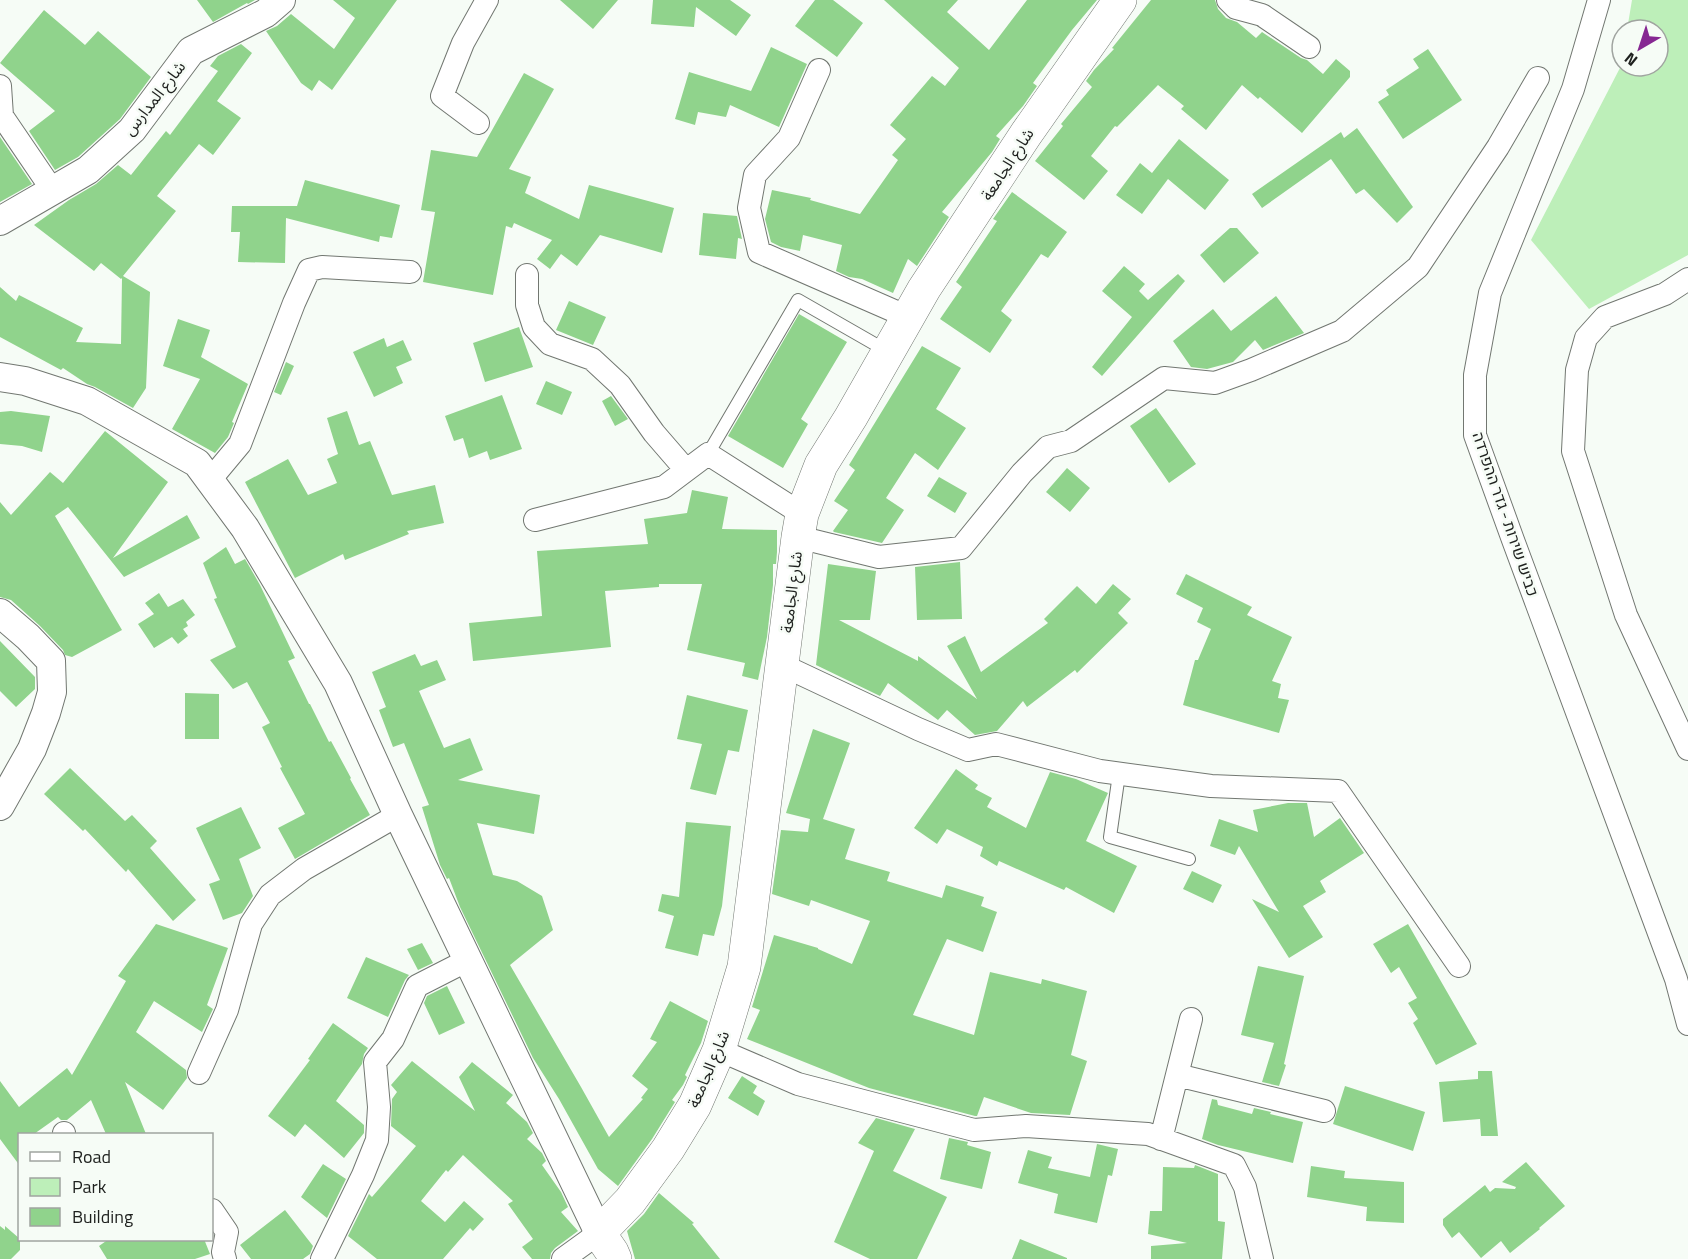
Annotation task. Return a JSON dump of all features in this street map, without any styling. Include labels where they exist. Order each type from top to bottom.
[{"type":"main road","name":"شارع الجامعة","points":[[604,1250],[630,1202],[668,1149],[695,1105],[719,1050],[744,967],[800,526],[821,465],[924,289],[1026,134],[1120,0]]},
{"type":"street","name":"شارع المدارس","points":[[0,221],[88,170],[132,130],[191,51],[266,13],[281,0]]},
{"type":"street","points":[[478,123],[442,96],[463,43],[487,0]]},
{"type":"street","points":[[1228,0],[1236,8],[1262,15],[1309,47]]},
{"type":"street","name":"כביש שירות - גדר ההפרדה","points":[[1599,0],[1573,89],[1490,293],[1475,375],[1475,435],[1677,979],[1688,1023]]},
{"type":"street","points":[[819,70],[789,138],[755,176],[748,208],[759,252],[908,317]]},
{"type":"street","points":[[535,520],[664,487],[708,454],[800,526],[879,557],[961,548],[1022,473],[1048,447],[1071,441],[1164,378],[1215,383],[1342,331],[1418,267],[1498,147],[1538,78]]},
{"type":"street","points":[[0,86],[2,116],[52,190]]},
{"type":"street","points":[[210,480],[240,444],[309,270],[322,267],[410,272]]},
{"type":"street","points":[[527,275],[527,305],[534,327],[550,344],[591,359],[620,384],[654,433],[686,470]]},
{"type":"street","points":[[1688,279],[1665,294],[1605,317],[1586,338],[1577,370],[1573,451],[1626,615],[1688,749]]},
{"type":"street","points":[[0,377],[25,381],[87,401],[197,463],[245,528],[338,683],[604,1250],[563,1259]]},
{"type":"street","points":[[0,613],[51,661],[52,692],[32,749],[0,806]]},
{"type":"street","points":[[782,665],[968,750],[996,744],[1119,774],[1211,786],[1338,791],[1459,966]]},
{"type":"street","points":[[199,1073],[227,1010],[251,924],[270,895],[304,869],[398,815]]},
{"type":"street","points":[[322,1259],[363,1175],[377,1140],[380,1107],[375,1062],[393,1039],[417,986],[468,960]]},
{"type":"street","points":[[1161,1139],[1191,1019]]},
{"type":"street","points":[[719,1050],[798,1084],[974,1130],[1026,1126],[1148,1134],[1234,1166],[1245,1187],[1262,1259]]},
{"type":"street","points":[[1177,1075],[1324,1111]]},
{"type":"street","points":[[213,1211],[227,1232],[222,1252],[225,1259]]},
{"type":"lane","points":[[708,454],[798,300],[888,352]]},
{"type":"lane","points":[[1119,774],[1110,837],[1189,859]]},
{"type":"green space","points":[[1632,0],[1688,0],[1688,255],[1589,309],[1531,240],[1615,78],[1670,78],[1670,18],[1629,18]]},
{"type":"building","points":[[197,0],[255,0],[213,22]]},
{"type":"building","points":[[333,0],[397,0],[332,90],[319,80],[312,91],[301,83],[266,31],[277,26],[291,14],[334,49],[355,18]]},
{"type":"building","points":[[560,0],[618,0],[593,29]]},
{"type":"building","points":[[653,0],[730,0],[751,15],[736,36],[696,7],[694,27],[651,24]]},
{"type":"building","points":[[815,0],[833,0],[863,23],[837,57],[795,26]]},
{"type":"building","points":[[884,0],[958,0],[947,12],[989,50],[1027,0],[1097,0],[1033,83],[1037,86],[1023,106],[996,136],[1000,139],[992,152],[942,212],[949,217],[917,266],[908,259],[893,293],[862,279],[849,277],[836,271],[842,245],[803,235],[800,251],[781,247],[771,242],[765,219],[772,190],[811,198],[810,200],[860,214],[898,160],[892,155],[906,139],[890,125],[932,76],[945,86],[959,68]]},
{"type":"building","points":[[1151,0],[1215,0],[1218,9],[1226,18],[1237,22],[1256,38],[1262,32],[1307,60],[1323,74],[1336,59],[1350,71],[1350,77],[1302,133],[1260,97],[1258,99],[1242,85],[1206,130],[1181,109],[1184,106],[1158,85],[1117,127],[1115,126],[1091,156],[1108,171],[1084,200],[1035,161],[1063,126],[1061,124],[1092,87],[1086,81],[1114,49],[1112,48]]},
{"type":"building","points":[[44,10],[85,45],[98,31],[151,77],[120,119],[78,157],[55,170],[29,131],[55,111],[0,63]]},
{"type":"building","points":[[241,44],[252,53],[217,101],[241,118],[213,155],[199,144],[157,196],[176,211],[123,276],[150,292],[146,388],[133,408],[87,384],[63,368],[61,370],[0,337],[0,287],[16,301],[19,295],[83,328],[76,342],[121,344],[122,278],[101,263],[94,271],[34,225],[96,184],[118,165],[131,175],[166,131],[170,135],[218,71],[210,66],[218,56]]},
{"type":"building","points":[[771,47],[807,64],[779,127],[730,105],[726,117],[698,112],[695,125],[675,119],[689,72],[751,91]]},
{"type":"building","points":[[1428,49],[1462,100],[1403,139],[1378,102],[1389,95],[1386,90],[1419,68],[1413,59]]},
{"type":"building","points":[[524,73],[554,89],[509,169],[531,177],[525,193],[579,219],[589,185],[674,208],[662,253],[600,235],[577,266],[561,254],[550,269],[537,259],[552,240],[514,223],[512,228],[506,226],[493,295],[423,282],[435,212],[421,210],[431,150],[477,157]]},
{"type":"building","points":[[1357,128],[1413,207],[1397,223],[1364,189],[1356,194],[1331,159],[1262,208],[1252,194],[1341,132],[1344,138]]},
{"type":"building","points":[[0,137],[32,184],[0,202]]},
{"type":"building","points":[[1179,139],[1229,180],[1205,210],[1168,179],[1142,214],[1116,195],[1140,163],[1152,173]]},
{"type":"building","points":[[305,180],[400,205],[392,238],[380,236],[379,242],[286,218],[285,263],[238,262],[240,232],[231,232],[232,206],[297,206]]},
{"type":"building","points":[[1012,192],[1067,232],[1048,258],[1041,254],[1001,311],[1012,320],[990,353],[940,319],[962,287],[956,282],[997,221],[993,219]]},
{"type":"building","points":[[703,213],[737,216],[742,239],[738,238],[736,259],[699,255]]},
{"type":"building","points":[[1230,228],[1237,228],[1259,253],[1224,283],[1200,255]]},
{"type":"building","points":[[1124,266],[1145,284],[1139,291],[1148,300],[1178,274],[1185,281],[1102,376],[1092,367],[1132,317],[1102,291]]},
{"type":"building","points":[[1276,296],[1304,333],[1263,350],[1255,340],[1233,362],[1207,369],[1191,367],[1173,341],[1213,309],[1231,331]]},
{"type":"building","points":[[569,301],[606,317],[593,345],[556,330]]},
{"type":"building","points":[[799,314],[847,342],[801,419],[808,424],[783,468],[728,436]]},
{"type":"building","points":[[178,319],[210,330],[201,357],[248,384],[228,437],[215,453],[172,429],[200,379],[163,366]]},
{"type":"building","points":[[519,327],[533,367],[485,382],[473,343]]},
{"type":"building","points":[[384,338],[387,347],[403,340],[412,360],[396,367],[403,383],[374,397],[353,352]]},
{"type":"building","points":[[922,346],[961,368],[936,409],[966,428],[938,470],[915,453],[886,498],[904,510],[882,543],[834,532],[848,510],[834,501],[855,470],[849,465]]},
{"type":"building","points":[[286,362],[294,366],[281,395],[274,392]]},
{"type":"building","points":[[546,381],[572,392],[562,415],[536,404]]},
{"type":"building","points":[[502,395],[522,449],[490,460],[487,451],[469,458],[463,438],[454,441],[445,416]]},
{"type":"building","points":[[611,396],[628,419],[615,426],[602,401]]},
{"type":"building","points":[[1156,408],[1196,464],[1169,483],[1130,426]]},
{"type":"building","points":[[11,411],[50,416],[42,452],[22,446],[0,444],[0,412]]},
{"type":"building","points":[[347,411],[359,445],[370,441],[392,495],[435,485],[444,523],[407,531],[409,534],[345,560],[343,554],[295,578],[245,482],[288,459],[308,495],[337,483],[327,459],[338,454],[327,418]]},
{"type":"building","points":[[105,431],[168,482],[113,558],[187,515],[200,538],[124,577],[68,507],[55,516],[122,630],[72,657],[65,655],[40,626],[11,600],[0,597],[0,502],[11,515],[50,472],[63,483]]},
{"type":"building","points":[[1067,468],[1090,488],[1070,512],[1046,492]]},
{"type":"building","points":[[939,477],[967,493],[955,513],[927,496]]},
{"type":"building","points":[[692,490],[728,497],[722,529],[777,530],[776,564],[773,564],[767,637],[758,680],[742,676],[745,663],[687,650],[702,584],[659,584],[659,587],[605,591],[611,647],[473,661],[469,623],[542,616],[537,551],[648,544],[644,519],[687,513]]},
{"type":"building","points":[[226,547],[235,564],[245,559],[260,585],[295,658],[288,661],[329,742],[331,741],[370,815],[295,859],[278,828],[305,814],[280,768],[282,767],[262,727],[270,723],[247,682],[233,689],[210,660],[236,647],[214,599],[217,598],[203,563]]},
{"type":"building","points":[[960,562],[962,619],[917,620],[915,567]]},
{"type":"building","points":[[828,564],[876,571],[870,620],[839,620],[918,661],[918,656],[977,699],[947,646],[965,636],[981,672],[1048,623],[1044,619],[1077,586],[1096,604],[1113,584],[1131,599],[1118,613],[1128,623],[1077,673],[1075,670],[1027,707],[1023,701],[997,731],[975,735],[947,710],[938,720],[888,683],[880,696],[816,665]]},
{"type":"building","points":[[1186,574],[1252,607],[1247,615],[1292,637],[1272,681],[1281,684],[1278,698],[1289,700],[1279,733],[1183,705],[1195,660],[1198,660],[1211,629],[1197,622],[1203,608],[1176,594]]},
{"type":"building","points":[[159,593],[168,607],[183,599],[195,615],[186,622],[188,626],[183,629],[188,636],[178,644],[172,637],[154,648],[138,624],[154,614],[145,603]]},
{"type":"building","points":[[0,641],[35,677],[35,689],[16,707],[0,691]]},
{"type":"building","points":[[415,654],[421,666],[437,660],[446,680],[419,691],[444,748],[470,738],[483,770],[458,780],[540,795],[534,834],[477,823],[493,875],[517,881],[542,896],[553,930],[510,965],[609,1137],[643,1099],[641,1098],[648,1089],[632,1076],[657,1042],[650,1039],[670,1001],[708,1021],[701,1043],[685,1075],[687,1077],[672,1100],[675,1102],[618,1186],[598,1169],[533,1058],[460,907],[449,878],[447,879],[440,865],[422,807],[429,805],[404,743],[393,747],[379,710],[386,707],[372,672]]},
{"type":"building","points":[[185,693],[219,694],[219,739],[185,739]]},
{"type":"building","points":[[687,695],[748,710],[739,752],[728,750],[716,795],[690,789],[702,744],[677,739]]},
{"type":"building","points":[[813,729],[850,743],[823,819],[855,829],[845,859],[890,872],[887,881],[942,898],[946,885],[984,897],[981,906],[997,912],[983,952],[947,939],[913,1015],[974,1035],[990,972],[1041,984],[1042,979],[1087,991],[1071,1055],[1087,1061],[1070,1115],[1031,1113],[984,1097],[977,1116],[975,1116],[869,1088],[747,1039],[760,1010],[752,1007],[774,935],[818,948],[852,964],[870,921],[811,900],[809,906],[772,894],[781,830],[808,832],[810,819],[786,813]]},
{"type":"building","points":[[70,768],[125,821],[132,815],[157,841],[150,848],[196,900],[173,921],[128,869],[126,872],[85,829],[83,831],[44,794]]},
{"type":"building","points":[[956,769],[978,785],[975,789],[992,798],[987,807],[1026,828],[1050,772],[1076,779],[1108,793],[1086,841],[1137,866],[1114,913],[1066,887],[1064,890],[999,861],[997,866],[980,856],[983,847],[947,829],[937,844],[914,828]]},
{"type":"building","points":[[1288,803],[1307,803],[1314,837],[1340,818],[1364,853],[1320,881],[1326,892],[1303,906],[1323,937],[1289,958],[1252,899],[1279,912],[1239,846],[1235,855],[1210,846],[1219,819],[1258,832],[1253,810]]},
{"type":"building","points":[[241,807],[261,848],[239,859],[253,896],[242,913],[223,920],[209,884],[220,880],[196,828]]},
{"type":"building","points":[[686,822],[731,826],[722,906],[714,936],[703,934],[698,956],[665,948],[674,916],[658,911],[662,894],[679,897]]},
{"type":"building","points":[[1192,871],[1222,885],[1213,903],[1183,889]]},
{"type":"building","points":[[156,924],[228,948],[207,1005],[213,1009],[202,1032],[154,1001],[136,1032],[186,1070],[187,1078],[163,1110],[125,1082],[146,1133],[106,1133],[91,1100],[67,1120],[61,1120],[58,1117],[35,1133],[18,1133],[18,1163],[0,1139],[0,1081],[19,1107],[67,1068],[72,1075],[126,981],[118,976]]},
{"type":"building","points":[[1408,924],[1477,1044],[1436,1065],[1413,1023],[1418,1019],[1408,1003],[1417,998],[1399,967],[1391,973],[1373,944]]},
{"type":"building","points":[[422,943],[433,963],[418,970],[407,949]]},
{"type":"building","points":[[366,957],[409,975],[388,1017],[347,998]]},
{"type":"building","points":[[1258,966],[1304,976],[1284,1064],[1286,1065],[1279,1086],[1262,1082],[1274,1043],[1241,1035]]},
{"type":"building","points":[[447,986],[465,1023],[439,1035],[424,1003],[427,996]]},
{"type":"building","points":[[333,1023],[368,1048],[362,1064],[336,1101],[364,1125],[364,1133],[344,1158],[305,1124],[295,1137],[268,1116],[310,1060],[308,1059]]},
{"type":"building","points":[[412,1061],[475,1111],[459,1077],[472,1062],[513,1095],[506,1103],[527,1122],[533,1133],[527,1139],[542,1153],[546,1161],[542,1165],[561,1192],[568,1207],[561,1212],[578,1231],[555,1248],[550,1259],[532,1259],[522,1247],[533,1239],[508,1204],[513,1201],[463,1155],[448,1172],[446,1170],[421,1201],[445,1222],[464,1201],[484,1219],[473,1231],[470,1228],[443,1259],[377,1259],[348,1236],[369,1194],[372,1197],[416,1146],[391,1126],[392,1099],[397,1092],[391,1085]]},
{"type":"building","points":[[1478,1071],[1492,1071],[1498,1136],[1481,1136],[1480,1119],[1443,1122],[1439,1082],[1478,1079]]},
{"type":"building","points":[[742,1076],[757,1086],[753,1093],[765,1101],[758,1116],[728,1098]]},
{"type":"building","points":[[1345,1086],[1425,1112],[1413,1151],[1333,1124]]},
{"type":"building","points":[[1212,1099],[1217,1100],[1218,1105],[1252,1114],[1254,1108],[1303,1122],[1293,1163],[1202,1139]]},
{"type":"building","points":[[876,1118],[915,1129],[893,1171],[947,1197],[917,1259],[870,1259],[834,1242],[874,1151],[858,1143]]},
{"type":"building","points":[[949,1138],[968,1142],[967,1145],[991,1152],[982,1189],[940,1179]]},
{"type":"building","points":[[1097,1144],[1118,1149],[1112,1176],[1108,1175],[1097,1223],[1054,1213],[1058,1194],[1018,1183],[1028,1150],[1052,1157],[1048,1168],[1090,1177]]},
{"type":"building","points":[[1526,1162],[1565,1206],[1510,1253],[1501,1241],[1481,1258],[1459,1232],[1452,1238],[1443,1225],[1443,1219],[1485,1185],[1490,1192],[1495,1188],[1515,1189],[1516,1187],[1502,1182]]},
{"type":"building","points":[[323,1164],[346,1179],[327,1218],[301,1197]]},
{"type":"building","points":[[1195,1165],[1218,1174],[1218,1221],[1225,1222],[1222,1259],[1151,1259],[1151,1246],[1187,1243],[1148,1234],[1150,1211],[1162,1211],[1163,1167],[1194,1168]]},
{"type":"building","points":[[1311,1166],[1345,1171],[1344,1178],[1404,1182],[1404,1223],[1366,1221],[1367,1207],[1307,1197]]},
{"type":"building","points":[[659,1193],[694,1223],[692,1224],[720,1259],[635,1259],[627,1231],[644,1214]]},
{"type":"building","points":[[285,1210],[313,1246],[310,1254],[303,1259],[251,1259],[240,1245]]},
{"type":"building","points":[[0,1226],[5,1230],[5,1226],[18,1237],[20,1250],[11,1259],[0,1259]]},
{"type":"building","points":[[1020,1239],[1067,1258],[1067,1259],[1012,1259]]},
{"type":"building","points":[[106,1241],[205,1241],[210,1254],[195,1259],[107,1259],[99,1246]]}]
